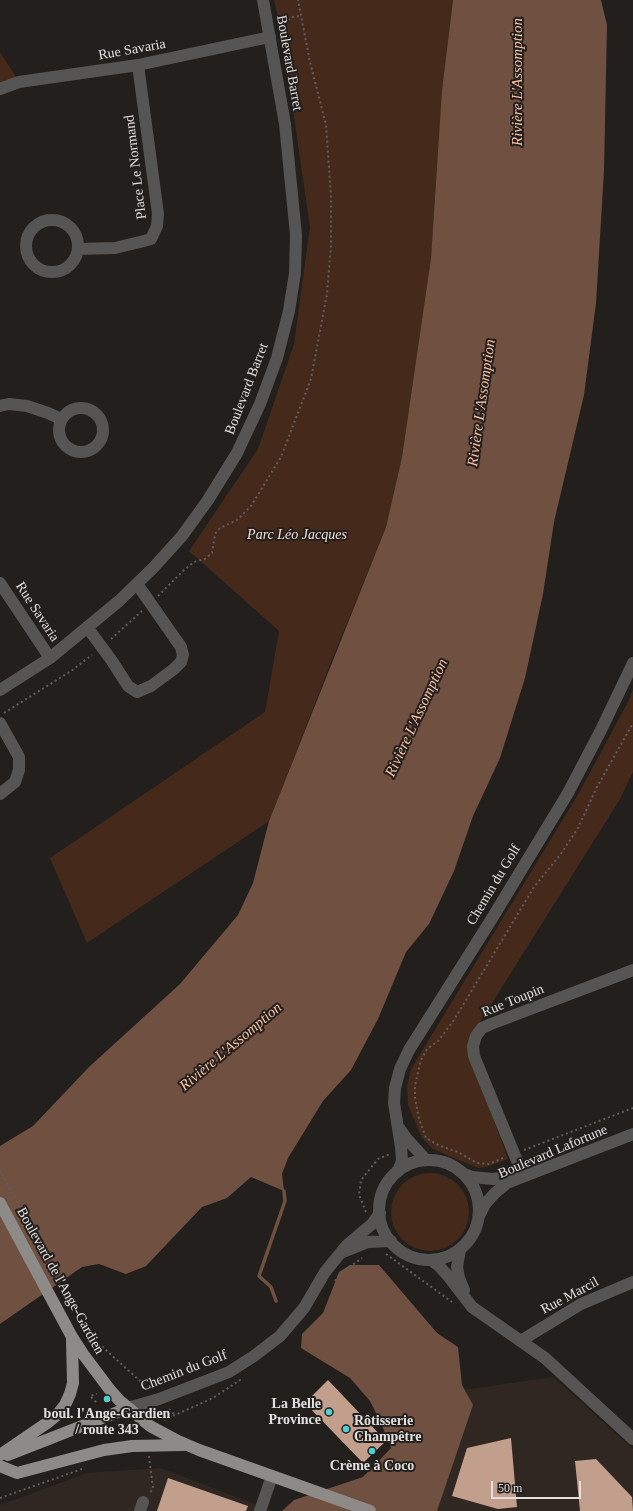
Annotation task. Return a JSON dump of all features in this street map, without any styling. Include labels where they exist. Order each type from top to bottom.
[{"type":"main road","name":"Boulevard de l'Ange-Gardien","points":[[0,1203],[72,1338],[99,1377],[114,1395],[150,1426],[188,1445]]},
{"type":"main road","points":[[0,1455],[58,1415],[65,1405],[73,1383],[72,1338]]},
{"type":"main road","points":[[0,1458],[128,1408]]},
{"type":"main road","points":[[0,1466],[17,1473],[104,1450],[132,1446],[188,1445],[370,1511]]},
{"type":"street","name":"Boulevard Barret","points":[[0,690],[50,658],[137,584],[154,567],[182,536],[208,500],[237,453],[260,404],[277,358],[288,311],[295,273],[296,235],[286,124],[263,0]]},
{"type":"street","name":"Rue Savaria","points":[[0,89],[19,82],[138,65],[270,37]]},
{"type":"street","name":"Place Le Normand","points":[[78,249],[115,248],[151,239],[157,226],[158,214],[138,65]]},
{"type":"street","points":[[55,220],[63,222],[75,233],[78,241],[78,249],[75,258],[70,265],[62,270],[49,272],[37,267],[30,261],[26,244],[32,229],[46,221],[55,220]]},
{"type":"street","points":[[0,406],[9,404],[27,406],[61,419]]},
{"type":"street","name":"Rue Savaria","points":[[0,583],[50,658]]},
{"type":"street","points":[[87,627],[128,686],[137,692],[151,686],[174,669],[181,662],[183,655],[181,647],[137,584]]},
{"type":"street","name":"Chemin du Golf","points":[[398,1172],[402,1161],[394,1103],[400,1069],[409,1050],[568,793],[602,730],[633,663]]},
{"type":"street","points":[[0,723],[19,757],[19,770],[15,782],[0,794]]},
{"type":"street","name":"Rue Toupin","points":[[522,1173],[474,1056],[473,1046],[476,1036],[482,1028],[633,970]]},
{"type":"street","name":"Chemin du Golf","points":[[398,1125],[406,1138],[426,1160]]},
{"type":"street","name":"Boulevard Lafortune","points":[[461,1172],[472,1176],[493,1179],[512,1176],[633,1130]]},
{"type":"street","name":"Boulevard Lafortune","points":[[478,1223],[480,1212],[485,1204],[495,1193],[508,1183],[633,1134]]},
{"type":"street","points":[[426,1160],[439,1161],[451,1165],[461,1172],[471,1183],[477,1195],[479,1209],[478,1223],[471,1238],[460,1250],[446,1257],[431,1260],[408,1256],[399,1249],[390,1241],[374,1215],[387,1183],[398,1172],[411,1164],[426,1160]]},
{"type":"street","name":"Chemin du Golf","points":[[128,1408],[159,1399],[229,1372],[254,1356],[280,1336],[304,1308],[325,1272],[347,1245],[372,1224],[374,1215]]},
{"type":"street","name":"Chemin du Golf","points":[[342,1252],[368,1242],[390,1241]]},
{"type":"street","points":[[460,1250],[457,1267],[458,1278],[472,1307]]},
{"type":"street","points":[[431,1260],[449,1277],[472,1307],[522,1340],[545,1358],[633,1439]]},
{"type":"street","name":"Rue Marcil","points":[[522,1340],[581,1304],[633,1282]]},
{"type":"street","points":[[260,1511],[272,1476]]},
{"type":"path","points":[[0,716],[71,671],[102,647],[150,604],[184,570],[194,562],[205,559],[212,553],[215,534],[220,528],[237,520],[251,506],[280,457],[311,379],[327,294],[331,246],[331,196],[326,125],[310,62],[298,0]]},
{"type":"path","points":[[270,37],[284,22],[292,17],[301,16]]},
{"type":"path","points":[[502,1158],[489,1164],[477,1163],[458,1152],[438,1145],[426,1138],[419,1119],[415,1098],[415,1085],[421,1060],[427,1049],[438,1041],[454,1020],[534,887],[560,855],[578,828],[597,787],[633,723]]},
{"type":"path","points":[[527,1148],[633,1108]]},
{"type":"path","points":[[374,1215],[359,1195],[361,1180],[378,1159],[388,1154],[395,1154]]},
{"type":"path","points":[[0,1170],[86,1332],[149,1388]]},
{"type":"path","points":[[382,1252],[387,1254],[454,1303]]},
{"type":"path","points":[[96,1402],[90,1396],[97,1394]]},
{"type":"path","points":[[123,1429],[129,1434]]},
{"type":"path","points":[[149,1453],[153,1488]]},
{"type":"path","points":[[0,1498],[86,1468]]},
{"type":"shaded area","points":[[453,0],[601,0],[607,25],[604,171],[596,303],[584,395],[554,522],[543,594],[525,678],[500,758],[473,816],[454,871],[429,924],[406,952],[378,1019],[351,1070],[323,1101],[288,1158],[282,1174],[284,1191],[251,1177],[227,1198],[202,1207],[146,1266],[126,1274],[99,1264],[82,1267],[0,1324],[0,1146],[33,1126],[89,1067],[180,984],[238,915],[253,883],[269,821],[386,527],[402,457],[431,258],[442,90]]},
{"type":"shaded area","points":[[350,1265],[379,1265],[437,1333],[458,1347],[462,1385],[473,1405],[437,1511],[282,1511],[294,1500],[363,1477],[391,1448],[370,1401],[350,1378],[301,1348],[302,1334],[323,1313],[339,1272]]},
{"type":"shaded area","points":[[553,1377],[633,1449],[633,1511],[431,1511],[456,1391]]},
{"type":"shaded area","points":[[161,1468],[273,1511],[0,1511],[0,1505],[87,1473]]},
{"type":"green space","name":"Parc Léo Jacques","points":[[274,0],[453,0],[442,90],[431,258],[402,457],[386,527],[269,821],[87,943],[50,858],[265,712],[279,631],[189,551],[258,449],[294,344],[310,227],[283,41]]},
{"type":"green space","points":[[0,52],[19,82],[0,89]]},
{"type":"green space","points":[[633,689],[633,772],[620,799],[472,1035],[469,1052],[508,1159],[487,1167],[478,1168],[433,1149],[422,1138],[408,1105],[407,1086],[411,1069],[579,793],[629,700]]},
{"type":"green space","points":[[430,1173],[445,1176],[457,1185],[466,1197],[469,1212],[466,1227],[457,1239],[445,1248],[430,1251],[415,1248],[403,1239],[394,1227],[391,1212],[394,1197],[403,1185],[415,1176]]},
{"type":"building","points":[[328,1380],[386,1441],[363,1463],[305,1403]]},
{"type":"building","points":[[511,1438],[517,1507],[498,1509],[452,1496],[467,1448]]},
{"type":"building","points":[[596,1459],[632,1497],[633,1511],[580,1511],[575,1461]]},
{"type":"building","points":[[168,1478],[248,1506],[246,1511],[157,1511]]},
{"type":"waterway","points":[[276,1301],[271,1287],[259,1276],[285,1201],[284,1191]]},
{"type":"waterway","points":[[315,1332],[397,1366],[435,1417],[434,1431],[419,1466],[393,1487]]},
{"type":"place","name":"boul. l'Ange-Gardien / route 343","points":[[107,1399]]},
{"type":"place","name":"La Belle Province","points":[[329,1412]]},
{"type":"place","name":"Rôtisserie Champêtre","points":[[346,1429]]},
{"type":"place","name":"Crème à Coco","points":[[372,1451]]},
{"type":"water label","name":"Rivière L'Assomption","points":[[518,82]]},
{"type":"water label","name":"Rivière L'Assomption","points":[[482,403]]},
{"type":"water label","name":"Rivière L'Assomption","points":[[417,718]]},
{"type":"water label","name":"Rivière L'Assomption","points":[[231,1047]]}]
